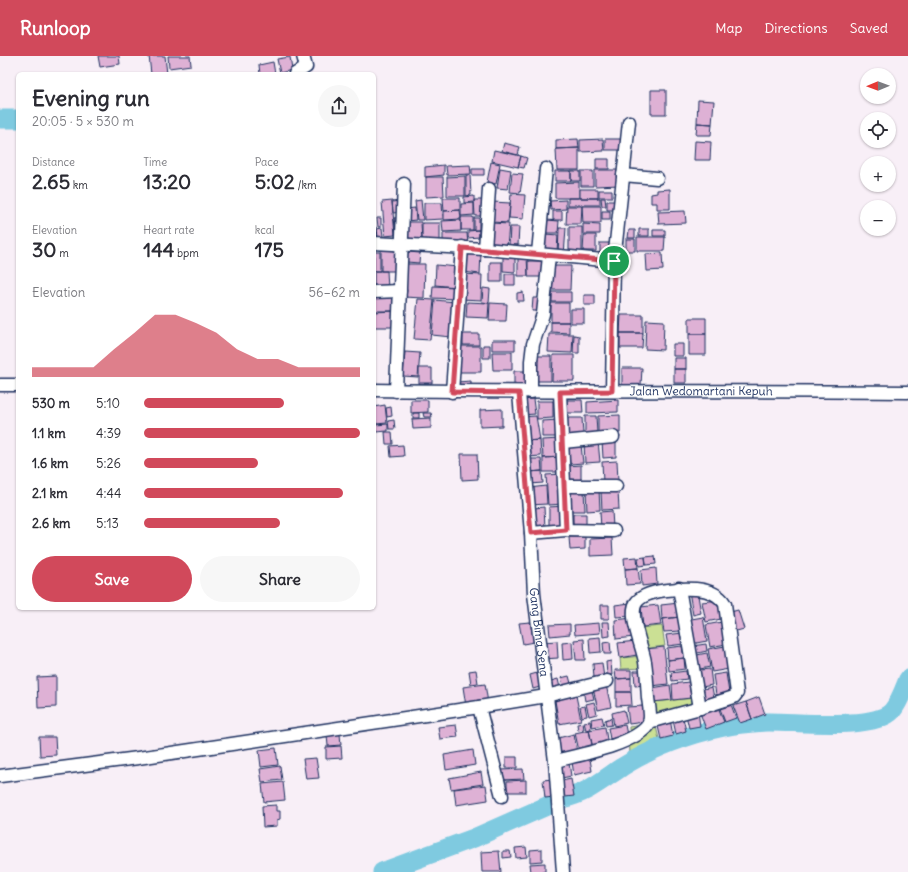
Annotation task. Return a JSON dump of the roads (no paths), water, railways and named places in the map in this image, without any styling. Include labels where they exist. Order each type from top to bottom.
[{"type":"street","points":[[298,72],[306,67],[303,56]]},
{"type":"street","points":[[612,391],[614,261],[622,175],[629,122]]},
{"type":"street","points":[[531,392],[531,361],[533,344],[543,314],[543,255],[546,169]]},
{"type":"street","points":[[622,175],[657,178]]},
{"type":"street","points":[[396,391],[404,184]]},
{"type":"street","points":[[485,249],[489,189]]},
{"type":"street","points":[[376,243],[485,249],[614,261]]},
{"type":"street","points":[[452,392],[462,248]]},
{"type":"street","points":[[376,292],[400,292]]},
{"type":"street","points":[[0,385],[16,385]]},
{"type":"street","name":"Jalan Wedomartani Kepuh","points":[[376,390],[519,393],[612,391],[908,392]]},
{"type":"street","points":[[560,392],[566,530]]},
{"type":"street","name":"Gang Bima Sena","points":[[519,393],[531,533],[534,594],[555,761],[563,872]]},
{"type":"street","points":[[563,442],[613,437]]},
{"type":"street","points":[[564,486],[616,486]]},
{"type":"street","points":[[531,533],[566,530],[614,531]]},
{"type":"street","points":[[679,588],[700,708]]},
{"type":"street","points":[[555,761],[605,748],[641,732],[650,722],[700,708],[734,696],[737,692],[726,609],[722,600],[706,590],[679,588],[647,595],[639,599],[635,604],[637,637],[645,661],[650,722]]},
{"type":"street","points":[[0,776],[138,758],[546,696],[607,681]]},
{"type":"street","points":[[479,706],[502,796]]},
{"type":"waterway","points":[[0,119],[16,119]]},
{"type":"waterway","points":[[562,799],[587,790],[622,767],[658,748],[711,730],[734,725],[766,722],[832,724],[869,721],[883,717],[895,708],[908,679]]},
{"type":"waterway","points":[[382,872],[474,838],[549,805]]}]
